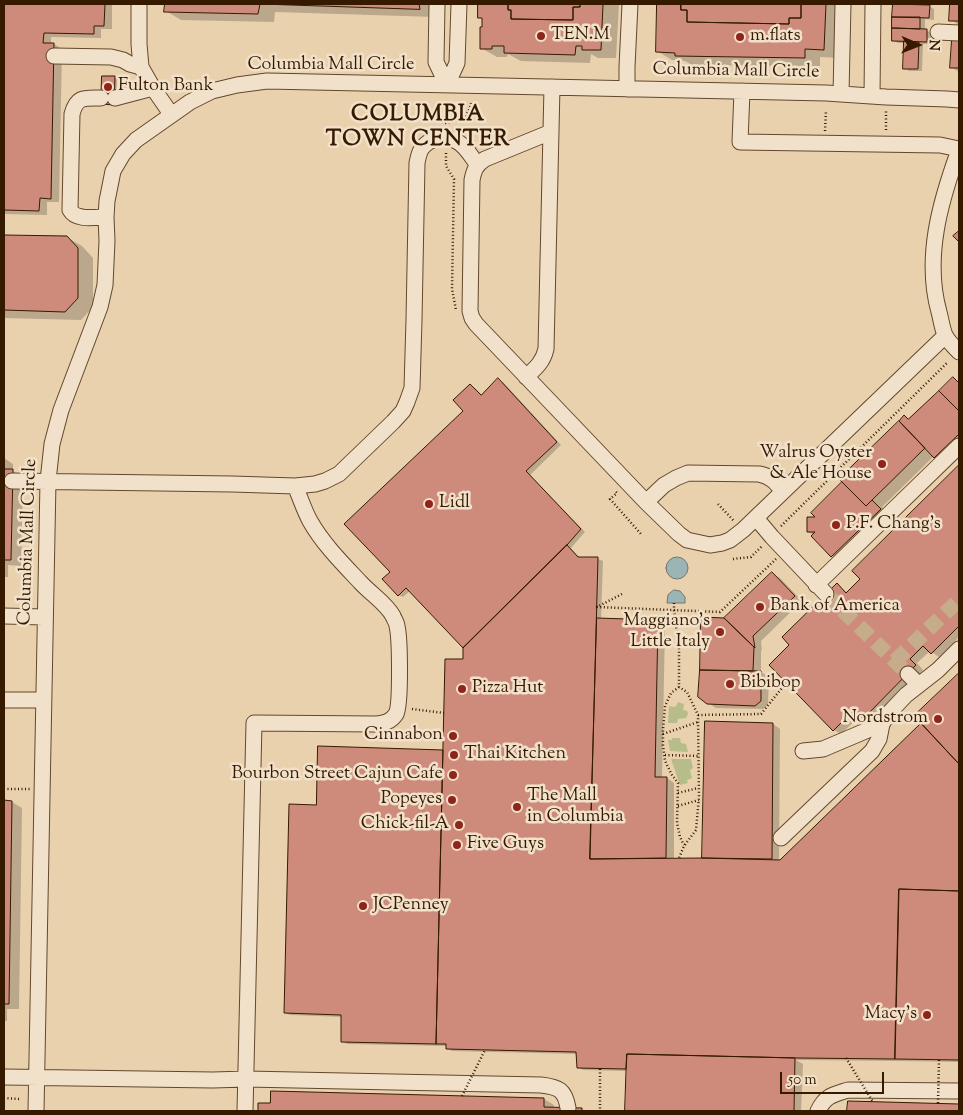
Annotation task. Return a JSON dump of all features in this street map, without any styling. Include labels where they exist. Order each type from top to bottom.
[{"type":"street","points":[[139,4],[141,66],[171,114]]},
{"type":"street","points":[[437,4],[436,62],[447,85]]},
{"type":"street","points":[[447,85],[458,63],[458,4]]},
{"type":"street","points":[[627,89],[630,4]]},
{"type":"street","points":[[841,94],[843,4]]},
{"type":"street","points":[[872,96],[873,4]]},
{"type":"street","points":[[938,32],[959,33]]},
{"type":"street","points":[[54,56],[111,57],[141,66]]},
{"type":"street","name":"Columbia Mall Circle","points":[[36,1111],[48,481],[52,444],[61,410],[100,307],[105,285],[107,201],[113,171],[123,154],[136,140],[190,102],[212,91],[266,81],[742,91],[959,100]]},
{"type":"street","points":[[526,377],[538,367],[546,349],[552,87]]},
{"type":"street","points":[[106,217],[78,217],[72,214],[70,210],[72,114],[75,104],[80,100],[108,98],[153,88]]},
{"type":"street","points":[[742,91],[740,142],[940,145],[959,150],[947,182],[939,212],[932,270],[934,297],[945,336],[955,356]]},
{"type":"street","points":[[550,132],[477,164],[472,180],[470,311],[472,318],[646,502],[687,540],[710,545],[722,543],[730,540],[743,530],[945,336]]},
{"type":"street","points":[[12,481],[295,486],[315,484],[339,474],[393,422],[402,411],[412,388],[417,163],[419,155],[423,148],[437,138],[446,138],[456,141],[466,149],[477,164]]},
{"type":"street","points":[[756,518],[821,589],[959,446]]},
{"type":"street","points":[[646,502],[664,485],[688,472],[765,475],[772,478],[783,491]]},
{"type":"street","points":[[245,1111],[254,723],[376,724],[392,719],[398,707],[399,640],[397,626],[389,610],[366,589],[320,536],[309,520],[295,486]]},
{"type":"street","points":[[4,616],[44,617]]},
{"type":"street","points":[[781,838],[872,751],[879,739],[882,724],[906,694],[938,670],[959,650]]},
{"type":"street","points":[[908,674],[919,685]]},
{"type":"street","points":[[4,700],[43,700]]},
{"type":"street","points":[[803,751],[823,749],[882,724]]},
{"type":"street","points":[[4,1077],[246,1079],[541,1085],[554,1087],[562,1091],[568,1108]]},
{"type":"street","points":[[818,1111],[825,1099],[836,1093],[848,1090],[959,1091]]},
{"type":"path","points":[[422,102],[423,112],[428,116],[445,122],[455,121],[464,117],[470,111],[471,104]]},
{"type":"path","points":[[825,136],[826,110]]},
{"type":"path","points":[[886,111],[886,136]]},
{"type":"path","points":[[445,122],[446,166],[454,179],[452,289],[454,307],[457,313]]},
{"type":"path","points":[[733,559],[751,557],[955,356]]},
{"type":"path","points":[[610,486],[617,493],[610,499],[642,534]]},
{"type":"path","points":[[622,594],[597,607],[720,612],[776,558]]},
{"type":"path","points":[[674,603],[679,649],[679,687]]},
{"type":"path","points":[[698,715],[760,714],[786,683]]},
{"type":"path","points":[[679,687],[687,692],[698,715],[699,756],[699,800],[696,830],[684,846],[679,858]]},
{"type":"path","points":[[679,687],[671,693],[665,706],[663,734],[665,761],[678,783],[677,823],[684,846]]},
{"type":"path","points":[[398,707],[444,713]]},
{"type":"path","points":[[663,734],[698,722]]},
{"type":"path","points":[[665,755],[699,756]]},
{"type":"path","points":[[678,793],[699,788]]},
{"type":"path","points":[[4,789],[32,789]]},
{"type":"path","points":[[678,806],[699,800]]},
{"type":"path","points":[[462,1096],[485,1050]]},
{"type":"path","points":[[846,1058],[873,1102]]},
{"type":"path","points":[[938,1103],[939,1060]]},
{"type":"path","points":[[600,1069],[600,1111]]},
{"type":"path","points":[[4,1098],[20,1099]]},
{"type":"green space","points":[[678,702],[684,704],[683,710],[687,711],[688,714],[686,718],[678,719],[677,723],[668,723],[669,706],[674,707]]},
{"type":"green space","points":[[672,738],[680,738],[681,743],[686,744],[688,752],[670,751],[668,740],[672,740]]},
{"type":"green space","points":[[671,759],[691,759],[693,768],[690,770],[692,778],[687,780],[688,783],[680,785]]},
{"type":"water","points":[[677,557],[685,560],[688,568],[685,576],[677,579],[669,576],[666,568],[669,560]]},
{"type":"water","points":[[674,590],[680,591],[685,597],[685,603],[667,603],[668,595]]},
{"type":"building","points":[[4,4],[105,4],[104,26],[94,26],[94,34],[44,33],[43,43],[54,43],[51,199],[40,198],[39,211],[4,210]]},
{"type":"building","points":[[165,4],[260,4],[258,14],[164,12]]},
{"type":"building","points":[[262,4],[419,4],[420,9]]},
{"type":"building","name":"TEN.M","points":[[478,4],[508,4],[508,10],[511,10],[511,19],[573,20],[573,7],[580,7],[580,4],[603,4],[601,50],[582,50],[582,46],[576,46],[575,55],[504,53],[504,46],[480,49],[482,18],[478,18]]},
{"type":"building","points":[[508,4],[580,4],[580,7],[573,7],[573,20],[511,19],[511,10],[508,10]]},
{"type":"building","name":"m.flats","points":[[657,4],[681,4],[681,10],[687,10],[687,22],[789,24],[789,18],[801,18],[801,4],[826,4],[824,50],[805,49],[805,58],[675,56],[675,53],[656,52]]},
{"type":"building","points":[[681,4],[801,4],[801,18],[789,18],[789,24],[687,22],[687,10],[681,10]]},
{"type":"building","points":[[893,4],[930,5],[929,18],[892,17]]},
{"type":"building","points":[[950,4],[959,4],[959,21],[949,21]]},
{"type":"building","points":[[892,17],[920,17],[920,29],[892,28]]},
{"type":"building","points":[[892,28],[927,29],[927,42],[892,41]]},
{"type":"building","points":[[952,40],[959,40],[959,68],[950,68]]},
{"type":"building","points":[[904,41],[919,42],[918,69],[903,69]]},
{"type":"building","name":"Fulton Bank","points":[[102,76],[115,76],[114,105],[101,104]]},
{"type":"building","points":[[959,231],[959,242],[953,236]]},
{"type":"building","points":[[4,235],[67,236],[78,248],[78,298],[65,312],[4,310]]},
{"type":"building","points":[[953,377],[959,383],[959,411],[939,391]]},
{"type":"building","points":[[498,378],[557,442],[526,471],[581,529],[463,648],[406,588],[398,596],[382,579],[390,572],[344,524],[463,411],[453,400],[470,384],[481,395]]},
{"type":"building","points":[[939,391],[959,411],[959,434],[934,458],[899,421],[904,415],[908,419]]},
{"type":"building","name":"Walrus Oyster & Ale House","points":[[899,421],[925,448],[866,506],[839,479]]},
{"type":"building","points":[[959,465],[959,626],[931,654],[923,646],[910,659],[916,665],[863,719],[854,710],[833,731],[769,665],[789,645],[782,637],[837,583],[846,593],[860,579],[852,571]]},
{"type":"building","points":[[4,469],[13,469],[11,560],[4,560]]},
{"type":"building","name":"P.F. Chang's","points":[[842,482],[866,506],[872,500],[881,509],[831,557],[811,536],[815,532],[807,532],[807,517],[815,517],[811,513]]},
{"type":"building","name":"The Mall in Columbia","points":[[567,545],[578,557],[598,557],[590,859],[702,858],[780,860],[921,723],[959,764],[959,891],[899,889],[895,1059],[627,1054],[626,1069],[577,1068],[576,1052],[446,1049],[446,1044],[436,1044],[445,659],[463,659],[463,648]]},
{"type":"building","name":"Bank of America","points":[[772,572],[795,596],[753,636],[755,648],[724,618]]},
{"type":"building","name":"Maggiano's Little Italy","points":[[701,617],[724,618],[754,647],[753,671],[700,670]]},
{"type":"building","points":[[597,618],[658,620],[655,777],[667,777],[666,858],[590,859]]},
{"type":"building","name":"Bibibop","points":[[700,670],[761,671],[761,701],[755,706],[707,704],[698,697]]},
{"type":"building","name":"Nordstrom","points":[[959,673],[959,764],[914,716]]},
{"type":"building","points":[[705,721],[773,723],[772,859],[702,858]]},
{"type":"building","name":"JCPenney","points":[[318,746],[443,750],[436,1044],[341,1042],[341,1015],[284,1013],[289,804],[316,805]]},
{"type":"building","points":[[4,800],[12,801],[9,1004],[4,1004]]},
{"type":"building","name":"Macy's","points":[[899,889],[959,891],[959,1060],[895,1059]]},
{"type":"building","points":[[627,1054],[795,1058],[794,1111],[625,1111]]},
{"type":"building","points":[[271,1091],[544,1098],[544,1107],[582,1108],[582,1111],[258,1111],[258,1103],[270,1103]]},
{"type":"building","points":[[848,1101],[959,1104],[959,1111],[847,1111]]},
{"type":"tunnel","points":[[826,594],[908,674]]},
{"type":"tunnel","points":[[895,661],[959,600]]},
{"type":"place","name":"TEN.M","points":[[541,36]]},
{"type":"place","name":"m.flats","points":[[740,37]]},
{"type":"place","name":"Fulton Bank","points":[[108,87]]},
{"type":"place","name":"Walrus Oyster & Ale House","points":[[882,464]]},
{"type":"place","name":"Lidl","points":[[429,504]]},
{"type":"place","name":"P.F. Chang's","points":[[836,525]]},
{"type":"place","name":"Bank of America","points":[[760,607]]},
{"type":"place","name":"Maggiano's Little Italy","points":[[720,632]]},
{"type":"place","name":"Bibibop","points":[[730,684]]},
{"type":"place","name":"Pizza Hut","points":[[462,689]]},
{"type":"place","name":"Nordstrom","points":[[938,719]]},
{"type":"place","name":"Cinnabon","points":[[453,736]]},
{"type":"place","name":"Thai Kitchen","points":[[454,755]]},
{"type":"place","name":"Bourbon Street Cajun Cafe","points":[[453,775]]},
{"type":"place","name":"Popeyes","points":[[452,800]]},
{"type":"place","name":"The Mall in Columbia","points":[[517,807]]},
{"type":"place","name":"Chick-fil-A","points":[[459,825]]},
{"type":"place","name":"Five Guys","points":[[457,845]]},
{"type":"place","name":"JCPenney","points":[[363,906]]},
{"type":"place","name":"Macy's","points":[[927,1015]]},
{"type":"district","name":"COLUMBIA TOWN CENTER","points":[[418,128]]}]
